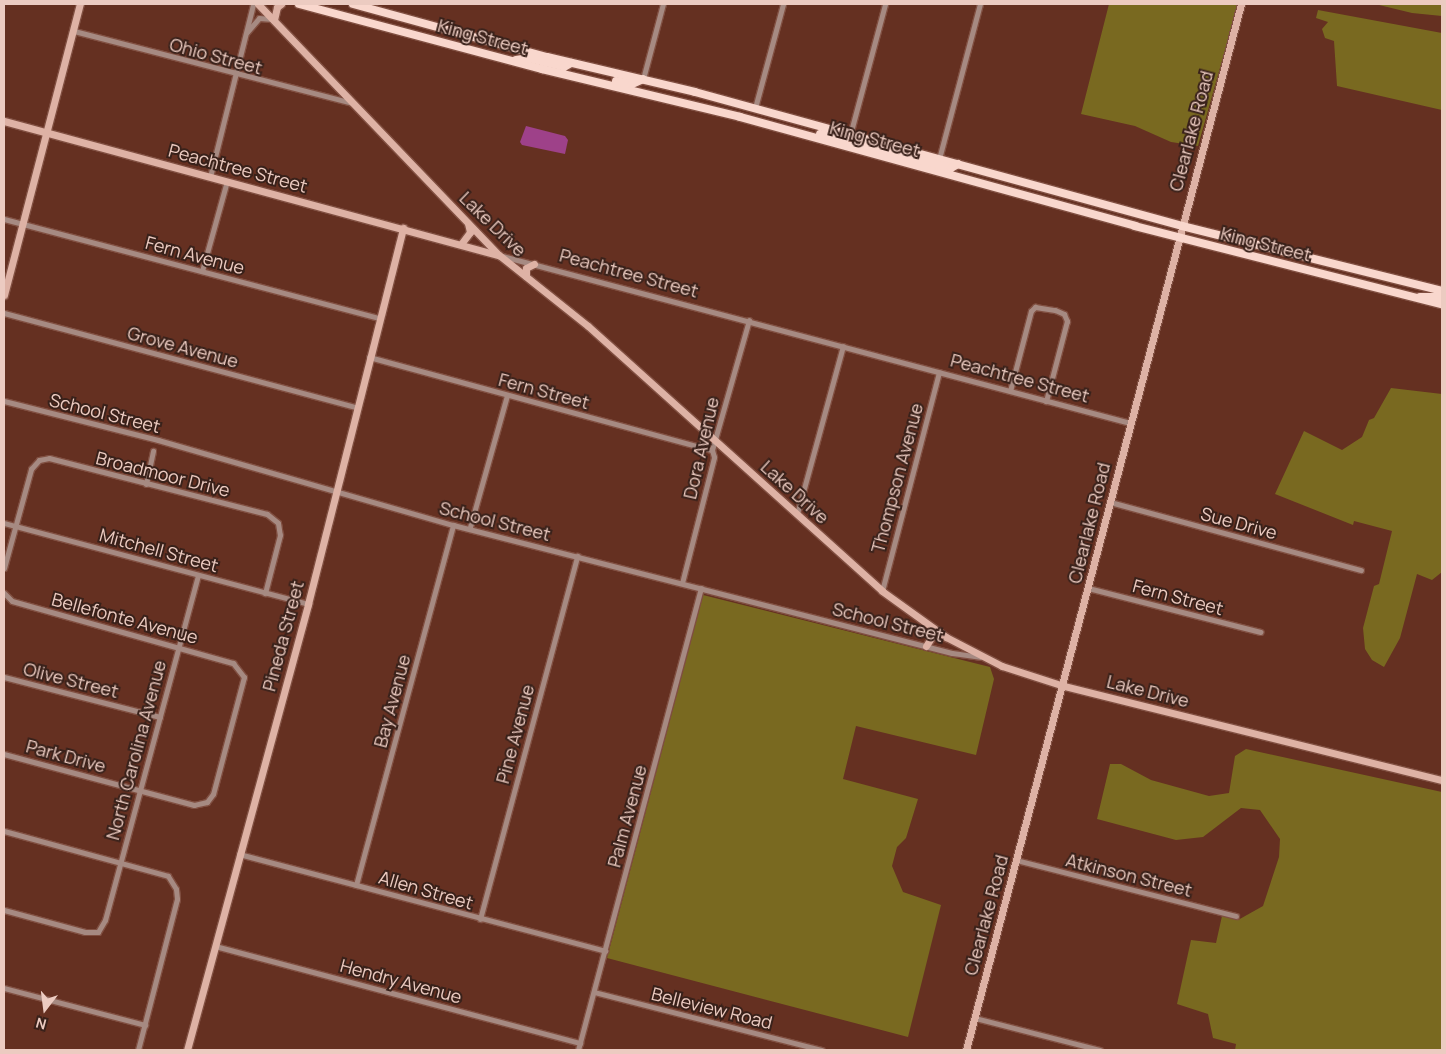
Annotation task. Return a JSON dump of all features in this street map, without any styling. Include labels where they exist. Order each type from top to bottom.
[{"type":"main road","name":"King Street","points":[[299,4],[512,60],[742,117],[1179,237],[1442,304]]},
{"type":"main road","name":"King Street","points":[[353,4],[571,63],[643,79],[755,108],[1182,226],[1442,291]]},
{"type":"main road","points":[[512,60],[529,58],[564,67],[571,63]]},
{"type":"main road","points":[[588,79],[595,77],[632,84],[643,79]]},
{"type":"main road","points":[[742,117],[745,114],[844,140],[850,135]]},
{"type":"main road","points":[[847,146],[859,144],[951,168],[958,164]]},
{"type":"main road","points":[[1346,280],[1349,268]]},
{"type":"main road","points":[[1418,298],[1442,297]]},
{"type":"street","points":[[4,295],[80,4]]},
{"type":"street","points":[[210,177],[253,4]]},
{"type":"street","name":"Lake Drive","points":[[258,4],[499,255],[588,326],[714,442],[882,591],[936,630],[983,657],[1064,686],[1442,780]]},
{"type":"street","points":[[246,34],[259,18],[274,20],[277,7],[282,4]]},
{"type":"street","points":[[643,79],[663,4]]},
{"type":"street","points":[[755,108],[783,4]]},
{"type":"street","points":[[850,135],[884,4]]},
{"type":"street","points":[[939,159],[980,4]]},
{"type":"street","name":"Clearlake Road","points":[[966,1050],[1064,686],[1130,423],[1241,4]]},
{"type":"street","name":"Ohio Street","points":[[74,32],[236,76],[352,104]]},
{"type":"street","name":"Peachtree Street","points":[[4,121],[1130,423]]},
{"type":"street","points":[[202,271],[226,181]]},
{"type":"street","name":"Fern Avenue","points":[[4,219],[380,318]]},
{"type":"street","points":[[461,244],[470,232],[468,222]]},
{"type":"street","name":"Pineda Street","points":[[187,1050],[308,604],[335,490],[403,228]]},
{"type":"street","points":[[526,276],[526,268],[534,264]]},
{"type":"street","points":[[1010,391],[1031,312],[1035,307],[1055,310],[1064,314],[1067,321],[1046,401]]},
{"type":"street","name":"Grove Avenue","points":[[4,313],[356,407]]},
{"type":"street","name":"Dora Avenue","points":[[682,583],[714,457],[712,450],[714,442],[749,320]]},
{"type":"street","points":[[797,514],[843,346]]},
{"type":"street","name":"Fern Street","points":[[369,357],[712,450]]},
{"type":"street","name":"Thompson Avenue","points":[[882,591],[939,372]]},
{"type":"street","points":[[470,527],[507,395]]},
{"type":"street","name":"School Street","points":[[4,401],[335,490],[349,497],[453,525],[470,527],[926,646],[983,657]]},
{"type":"street","points":[[702,447],[705,433]]},
{"type":"street","points":[[146,484],[154,451]]},
{"type":"street","name":"Broadmoor Drive","points":[[15,526],[31,469],[39,460],[50,458],[267,514],[278,522],[280,535],[265,593]]},
{"type":"street","name":"Sue Drive","points":[[1110,502],[1362,570]]},
{"type":"street","name":"Mitchell Street","points":[[4,523],[308,604]]},
{"type":"street","name":"Bay Avenue","points":[[356,885],[453,525]]},
{"type":"street","points":[[4,568],[15,526]]},
{"type":"street","name":"Pine Avenue","points":[[480,919],[577,556]]},
{"type":"street","name":"North Carolina Avenue","points":[[4,910],[85,932],[98,932],[105,920],[198,575]]},
{"type":"street","name":"Palm Avenue","points":[[578,1050],[701,588]]},
{"type":"street","name":"Fern Street","points":[[1088,588],[1260,632]]},
{"type":"street","name":"Bellefonte Avenue","points":[[4,593],[12,601],[178,646],[233,663],[240,669],[244,677],[213,794],[207,802]]},
{"type":"street","points":[[926,646],[936,630]]},
{"type":"street","name":"Olive Street","points":[[4,678],[160,718]]},
{"type":"street","name":"Park Drive","points":[[4,754],[194,805],[207,802]]},
{"type":"street","points":[[4,831],[168,876],[176,890],[177,899],[138,1050]]},
{"type":"street","name":"Allen Street","points":[[239,854],[605,951]]},
{"type":"street","name":"Atkinson Street","points":[[1016,860],[1236,916]]},
{"type":"street","name":"Hendry Avenue","points":[[215,946],[580,1043]]},
{"type":"street","points":[[4,988],[145,1025]]},
{"type":"street","name":"Belleview Road","points":[[594,992],[822,1050]]},
{"type":"street","points":[[975,1018],[1100,1050]]},
{"type":"shaded area","points":[[1109,4],[1238,4],[1198,146],[1171,142],[1135,126],[1081,114]]},
{"type":"shaded area","points":[[1375,4],[1442,4],[1442,16],[1412,13]]},
{"type":"shaded area","points":[[1318,10],[1442,33],[1442,110],[1337,86],[1334,41],[1325,38],[1322,29],[1328,22],[1316,18]]},
{"type":"shaded area","points":[[526,126],[565,136],[568,140],[565,154],[522,145],[520,142]]},
{"type":"shaded area","points":[[1391,388],[1442,394],[1442,572],[1432,580],[1417,574],[1400,638],[1384,667],[1372,660],[1365,649],[1363,628],[1374,586],[1379,584],[1392,531],[1354,521],[1353,525],[1275,494],[1304,431],[1342,450],[1362,437],[1369,420],[1374,418]]},
{"type":"shaded area","points":[[703,595],[990,667],[994,679],[976,755],[856,726],[843,779],[918,799],[906,838],[897,847],[892,866],[903,892],[941,905],[908,1037],[607,958]]},
{"type":"shaded area","points":[[1246,749],[1442,792],[1442,1050],[1235,1050],[1236,1044],[1213,1038],[1208,1014],[1177,1004],[1191,940],[1216,943],[1222,916],[1238,920],[1263,906],[1279,857],[1280,839],[1260,810],[1241,808],[1203,837],[1176,840],[1097,819],[1110,764],[1121,764],[1151,780],[1209,796],[1229,793],[1235,756]]}]
